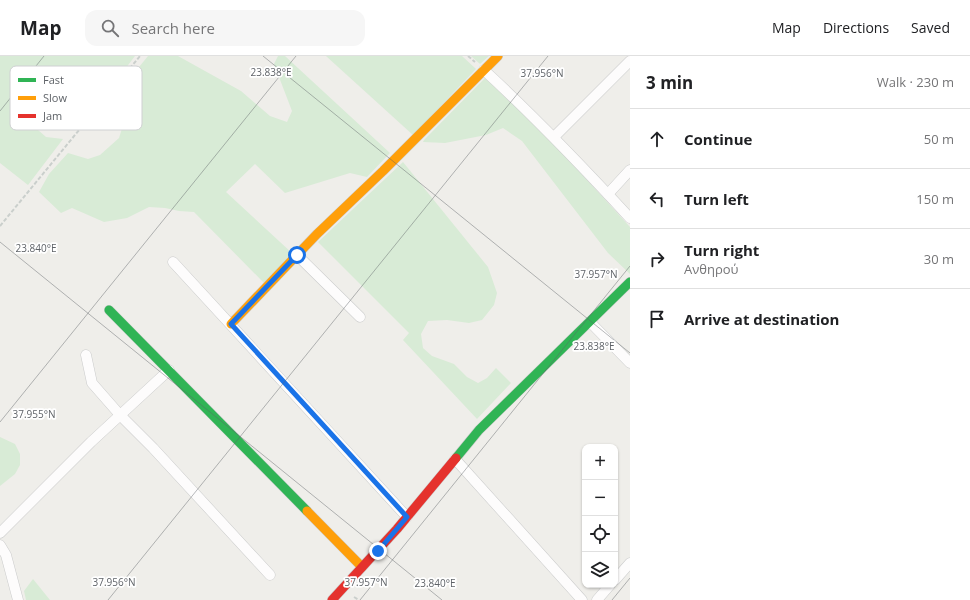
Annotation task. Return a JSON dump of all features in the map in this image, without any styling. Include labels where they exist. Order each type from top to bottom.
[{"type":"street","points":[[231,324],[297,255],[498,56]]},
{"type":"street","points":[[554,137],[630,61]]},
{"type":"street","points":[[484,70],[554,137],[630,218]]},
{"type":"street","points":[[608,194],[630,170]]},
{"type":"street","points":[[297,255],[360,317]]},
{"type":"street","points":[[173,262],[407,517]]},
{"type":"street","points":[[332,600],[407,517],[490,419],[630,282]]},
{"type":"street","points":[[109,310],[362,567]]},
{"type":"street","points":[[590,322],[630,363]]},
{"type":"street","points":[[86,356],[92,383],[120,415],[153,448],[270,575]]},
{"type":"street","points":[[0,533],[91,442],[169,370]]},
{"type":"street","points":[[455,459],[582,600]]},
{"type":"street","points":[[0,545],[6,555],[18,600]]},
{"type":"street","points":[[618,577],[630,563]]},
{"type":"street","points":[[597,600],[607,588]]},
{"type":"path","points":[[132,66],[140,56]]},
{"type":"path","points":[[0,226],[79,130]]},
{"type":"green space","points":[[0,56],[135,56],[127,66],[10,66],[10,130],[38,130],[46,137],[63,139],[28,185],[0,163]]},
{"type":"green space","points":[[148,56],[178,56],[241,91],[270,116],[287,122],[292,111],[274,64],[278,56],[285,56],[390,153],[367,177],[350,173],[285,193],[255,164],[226,192],[292,253],[264,283],[194,212],[149,207],[127,218],[104,222],[72,208],[61,213],[39,192],[49,174],[68,153],[88,159],[100,155],[119,138],[122,130],[142,130],[142,66],[140,66]]},
{"type":"green space","points":[[326,56],[462,56],[476,69],[413,135]]},
{"type":"green space","points":[[471,56],[489,56],[480,64]]},
{"type":"green space","points":[[485,78],[547,136],[630,227],[630,274],[608,253],[522,141],[503,128],[486,135],[445,143],[423,142]]},
{"type":"green space","points":[[403,162],[488,267],[497,293],[494,305],[482,320],[469,323],[447,320],[428,321],[421,334],[423,348],[432,356],[454,364],[467,377],[478,383],[487,378],[496,368],[511,383],[477,419],[403,340],[409,333],[318,242]]},
{"type":"green space","points":[[0,437],[15,444],[20,454],[20,465],[15,474],[0,486]]},
{"type":"green space","points":[[33,579],[50,600],[26,600],[24,591]]},
{"type":"traffic: fast","points":[[456,458],[479,430],[630,282]]},
{"type":"traffic: fast","points":[[109,310],[307,511]]},
{"type":"traffic: slow","points":[[231,324],[317,234],[383,171],[498,56]]},
{"type":"traffic: slow","points":[[307,511],[362,567]]},
{"type":"traffic: jam","points":[[332,600],[397,529],[456,458]]},
{"type":"route","points":[[297,255],[231,324],[407,517],[378,551]]}]
